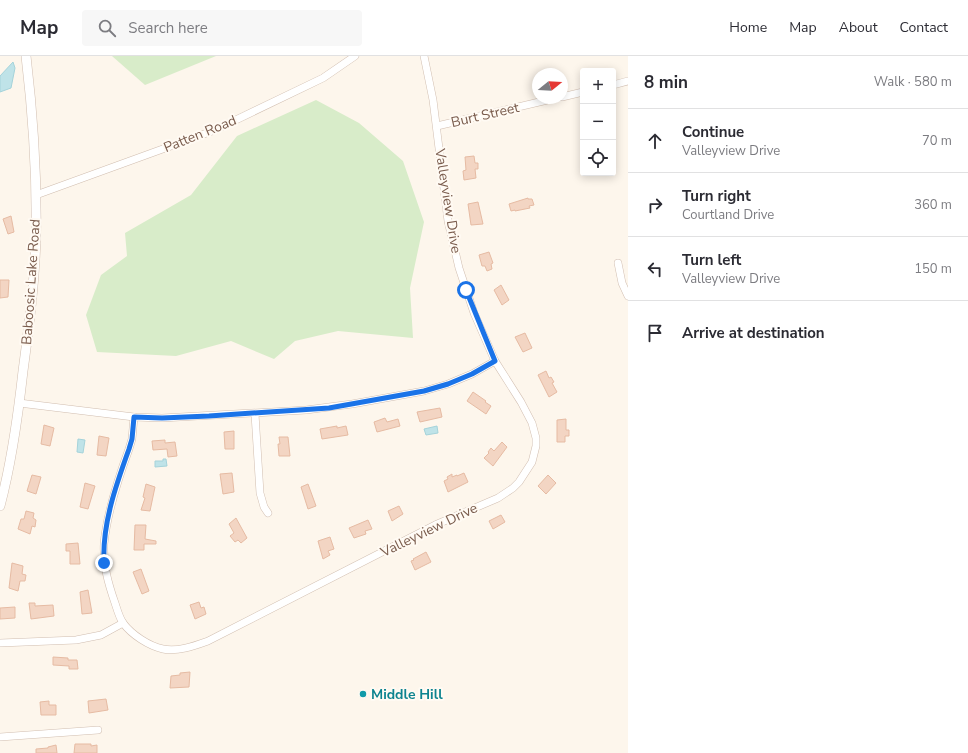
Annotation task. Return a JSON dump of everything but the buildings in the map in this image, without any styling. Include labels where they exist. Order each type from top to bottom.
[{"type":"street","name":"Baboosic Lake Road","points":[[0,506],[13,447],[34,270],[36,195],[26,56]]},
{"type":"street","name":"Patten Road","points":[[36,195],[215,130],[323,78],[355,56]]},
{"type":"street","name":"Valleyview Drive","points":[[134,417],[132,439],[108,518],[104,542],[106,572],[110,590],[123,623],[132,633],[143,640],[155,647],[164,649],[174,650],[208,642],[435,526],[506,493],[519,482],[529,469],[535,454],[536,438],[532,423],[521,402],[495,361],[466,290],[453,245],[444,197],[437,126],[429,76],[424,56]]},
{"type":"street","points":[[616,83],[628,81]]},
{"type":"street","points":[[568,96],[580,93]]},
{"type":"street","name":"Burt Street","points":[[437,126],[532,104]]},
{"type":"street","points":[[618,263],[622,283],[628,296]]},
{"type":"street","points":[[19,403],[134,417],[162,418],[255,414],[329,408],[424,391],[448,384],[472,374],[495,361]]},
{"type":"street","points":[[255,414],[260,493],[264,507],[268,513]]},
{"type":"street","points":[[0,643],[76,640],[101,635],[123,623]]},
{"type":"street","points":[[0,737],[98,730]]},
{"type":"green space","points":[[112,56],[216,56],[145,85]]},
{"type":"green space","points":[[316,100],[359,123],[403,161],[424,222],[410,288],[413,338],[338,331],[295,341],[274,359],[231,341],[176,356],[97,352],[86,315],[101,275],[127,256],[125,233],[191,195],[237,136]]},
{"type":"water","points":[[13,62],[15,68],[11,88],[0,92],[0,76]]},
{"type":"water","points":[[437,426],[438,433],[426,435],[424,429]]},
{"type":"water","points":[[78,439],[85,440],[83,453],[77,452]]},
{"type":"water","points":[[163,459],[166,459],[167,466],[155,467],[155,461],[163,461]]},
{"type":"place","name":"Middle Hill","points":[[363,694]]},
{"type":"route","points":[[104,563],[104,542],[108,518],[132,439],[134,417],[162,418],[255,414],[329,408],[424,391],[448,384],[472,374],[495,361],[474,313],[466,290]]}]
